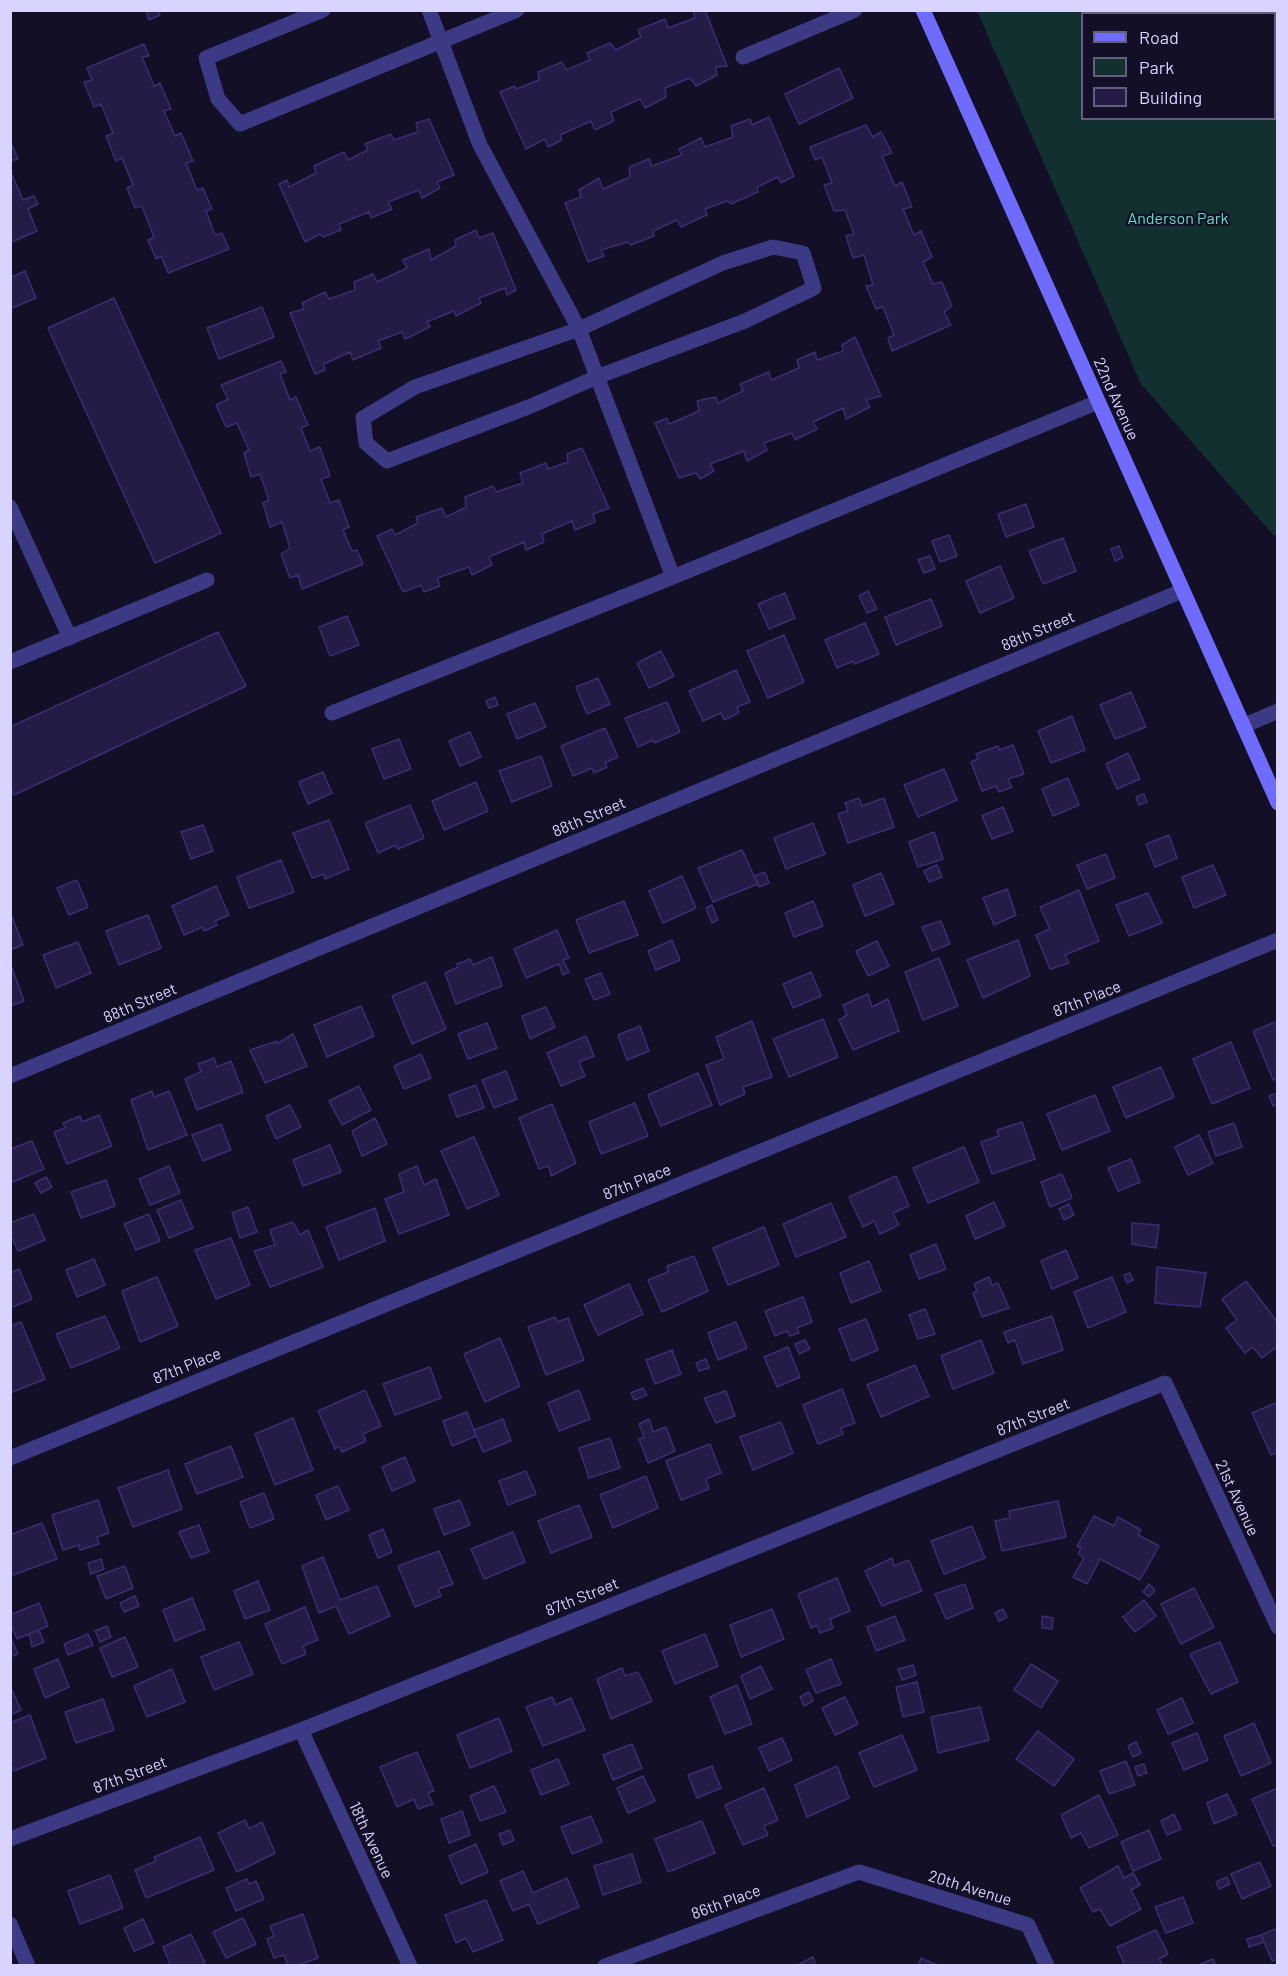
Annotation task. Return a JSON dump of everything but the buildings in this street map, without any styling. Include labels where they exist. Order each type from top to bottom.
[{"type":"street","points":[[323,10],[206,58],[218,99],[240,124],[517,10]]},
{"type":"street","points":[[429,10],[480,145],[579,329],[673,578]]},
{"type":"street","points":[[743,57],[855,10]]},
{"type":"street","name":"22nd Avenue","points":[[922,10],[1243,726],[1274,786],[1278,803]]},
{"type":"street","points":[[773,247],[804,253],[814,288],[745,321],[597,377],[531,406],[387,461],[366,443],[363,418],[416,387],[579,329],[723,263],[773,247]]},
{"type":"street","points":[[332,713],[673,578],[1098,402]]},
{"type":"street","points":[[10,507],[70,638]]},
{"type":"street","points":[[10,662],[207,580]]},
{"type":"street","name":"88th Street","points":[[10,1076],[1182,591]]},
{"type":"street","points":[[1243,726],[1278,711]]},
{"type":"street","name":"87th Place","points":[[10,1458],[1278,940]]},
{"type":"street","name":"21st Avenue","points":[[1164,1383],[1278,1627]]},
{"type":"street","name":"87th Street","points":[[10,1839],[300,1730],[1164,1383]]},
{"type":"street","name":"18th Avenue","points":[[300,1730],[410,1965]]},
{"type":"street","name":"86th Place","points":[[605,1965],[859,1872]]},
{"type":"street","name":"20th Avenue","points":[[859,1872],[1029,1925],[1047,1965]]},
{"type":"street","points":[[10,1924],[28,1965]]},
{"type":"green space","name":"Anderson Park","points":[[977,11],[1277,11],[1277,534],[1274,536],[1141,384]]}]
